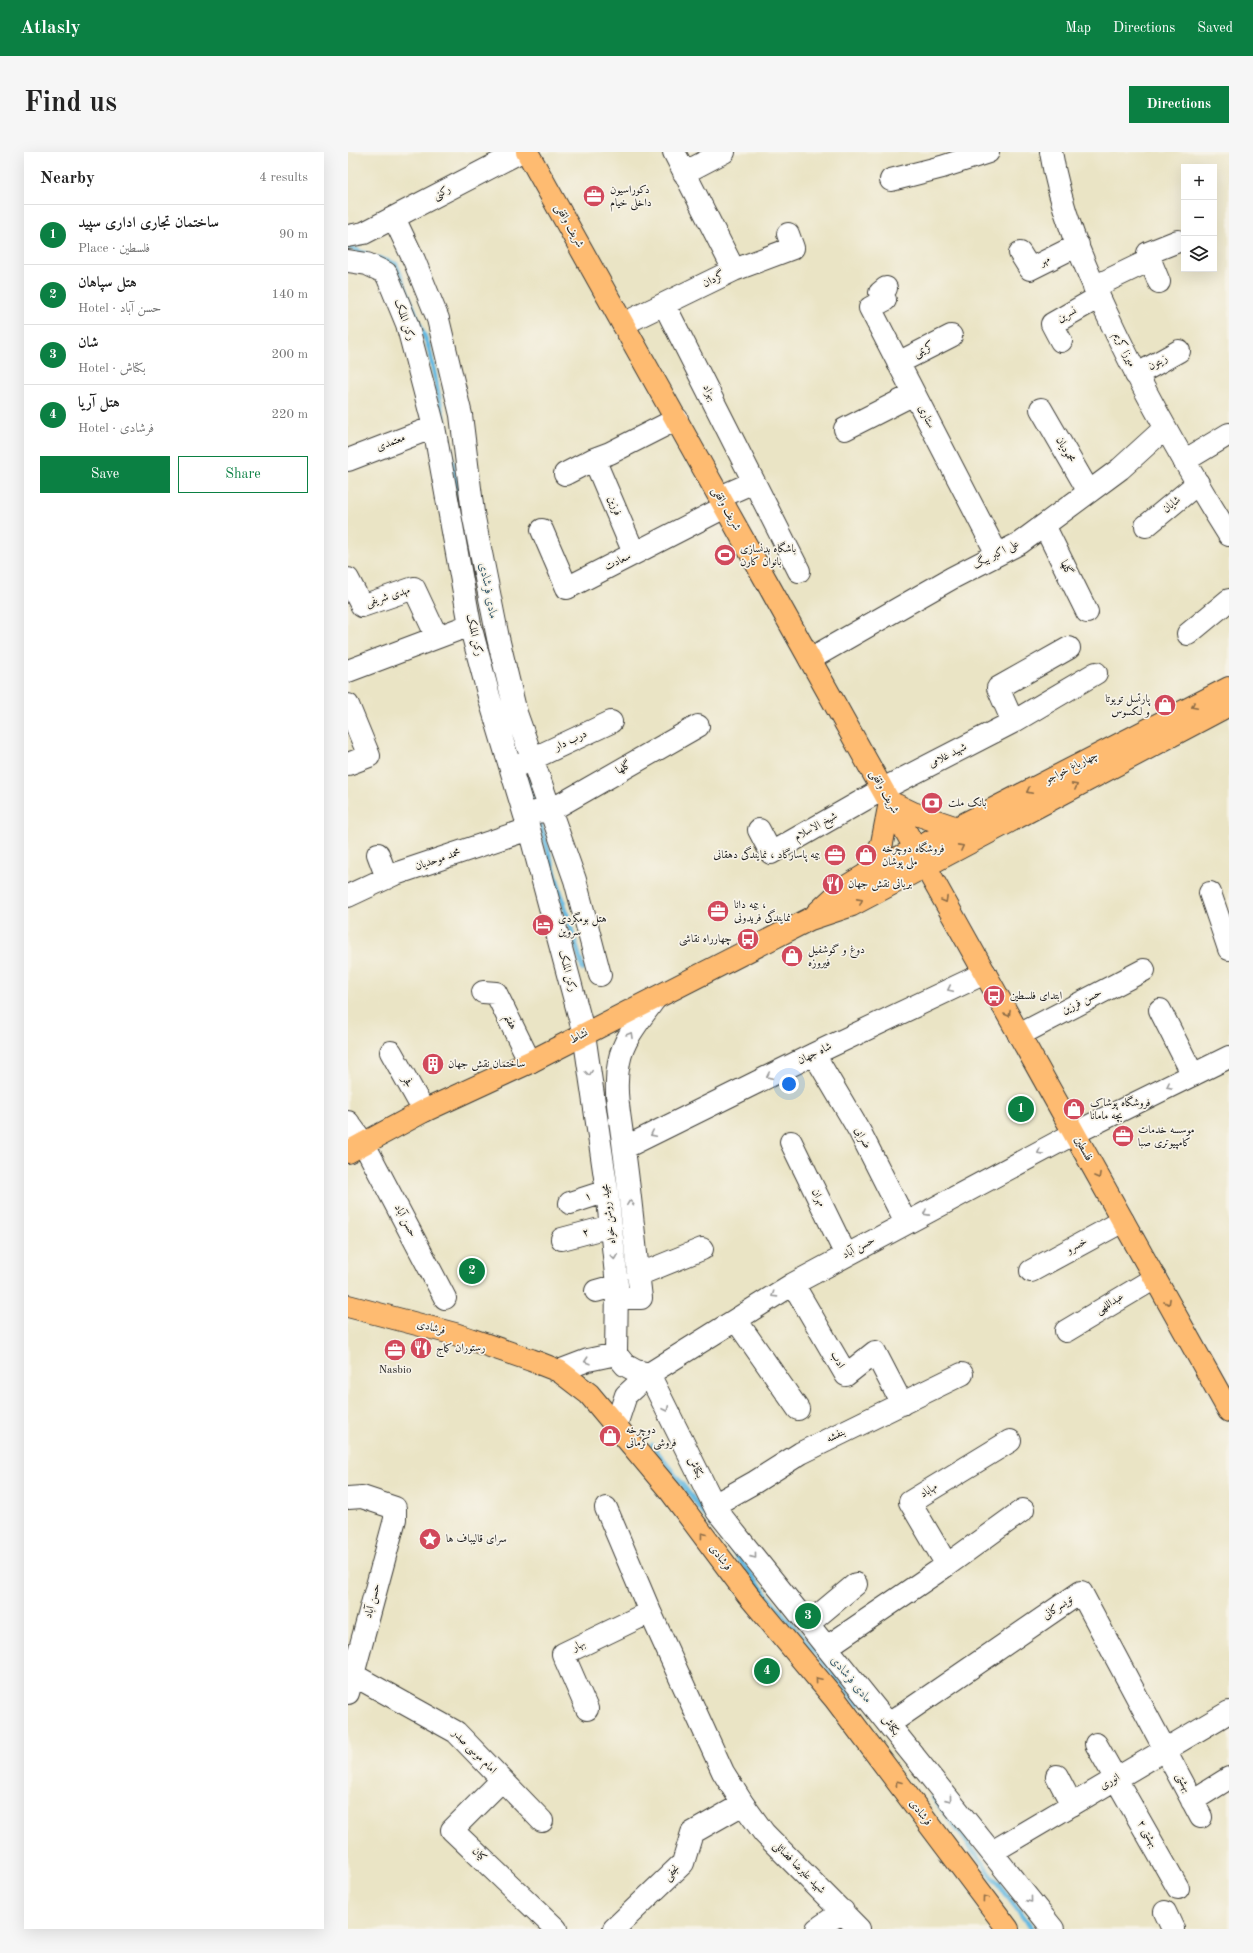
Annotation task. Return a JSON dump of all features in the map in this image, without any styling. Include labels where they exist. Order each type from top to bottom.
[{"type":"main road","name":"شریف واقفی","points":[[527,152],[921,857]]},
{"type":"main road","name":"چهارباغ خواجو","points":[[921,857],[957,828],[1229,688]]},
{"type":"main road","name":"چهارباغ خواجو","points":[[921,857],[1229,705]]},
{"type":"main road","points":[[867,874],[882,843],[887,796],[913,813],[957,828]]},
{"type":"main road","name":"نشاط","points":[[810,919],[844,888],[867,874],[921,857]]},
{"type":"main road","name":"نشاط","points":[[356,1148],[424,1111],[530,1062],[810,919],[852,905],[921,857]]},
{"type":"main road","name":"فلسطین","points":[[921,857],[1229,1411]]},
{"type":"main road","name":"فرشادی","points":[[348,1306],[455,1334],[560,1371],[590,1394],[670,1492],[748,1594],[835,1700],[1008,1929]]},
{"type":"street","name":"رکنی","points":[[356,235],[394,218],[520,152]]},
{"type":"street","points":[[674,152],[734,270]]},
{"type":"street","points":[[684,173],[724,152]]},
{"type":"street","points":[[891,180],[941,160],[988,152]]},
{"type":"street","name":"میرزا کریم","points":[[1051,152],[1056,179],[1078,245],[1097,292],[1136,375],[1184,461],[1229,535]]},
{"type":"street","name":"رکن الملک","points":[[394,218],[414,260],[435,314],[461,415],[474,513],[498,638],[516,713],[575,880],[600,975]]},
{"type":"street","name":"گردان","points":[[623,324],[734,270],[793,248],[788,234]]},
{"type":"street","points":[[354,266],[356,235]]},
{"type":"street","points":[[1159,282],[1148,253],[1178,241]]},
{"type":"street","name":"مهر","points":[[1020,253],[1030,269],[1078,245]]},
{"type":"street","points":[[1097,292],[1150,260]]},
{"type":"street","name":"رکن الملک","points":[[354,266],[386,273],[406,324],[434,427],[470,625],[487,689],[527,822],[584,1034]]},
{"type":"street","name":"ستاری","points":[[886,288],[880,293],[885,300],[870,308],[997,554]]},
{"type":"street","name":"نسرین","points":[[1061,341],[1052,324],[1097,292]]},
{"type":"street","name":"بهزاد","points":[[664,304],[799,571]]},
{"type":"street","points":[[406,324],[435,314]]},
{"type":"street","name":"کریمی","points":[[898,363],[950,336]]},
{"type":"street","name":"زیتون","points":[[1136,375],[1179,351]]},
{"type":"street","points":[[845,429],[914,394]]},
{"type":"street","name":"محمودیان","points":[[1040,409],[1089,492]]},
{"type":"street","points":[[565,474],[676,419]]},
{"type":"street","name":"معتمدی","points":[[348,460],[434,427]]},
{"type":"street","name":"علی اکبر بیگ","points":[[810,659],[952,578],[1020,543],[1120,469],[1165,428]]},
{"type":"street","points":[[1184,461],[1229,434]]},
{"type":"street","name":"فرزین","points":[[594,459],[634,553]]},
{"type":"street","points":[[722,502],[754,482]]},
{"type":"street","name":"شایان","points":[[1146,526],[1198,483]]},
{"type":"street","name":"سعادت","points":[[542,530],[567,588],[634,553],[722,502]]},
{"type":"street","name":"گلها","points":[[1044,525],[1087,612]]},
{"type":"street","name":"مهدی شریفی","points":[[348,579],[362,606],[414,588],[437,637]]},
{"type":"street","points":[[1188,634],[1229,600]]},
{"type":"street","points":[[348,671],[470,625]]},
{"type":"street","points":[[1013,722],[998,688],[1069,648]]},
{"type":"street","name":"شهید غلامی","points":[[887,796],[1096,673]]},
{"type":"street","points":[[487,689],[510,685]]},
{"type":"street","points":[[348,705],[369,756],[348,764]]},
{"type":"street","name":"درب دار","points":[[511,768],[532,760],[610,722]]},
{"type":"street","name":"گلها","points":[[551,810],[698,726]]},
{"type":"street","name":"شیخ الاسلام","points":[[759,830],[771,853],[887,796]]},
{"type":"street","name":"محمد موحدیان","points":[[348,896],[387,878],[527,822],[551,810]]},
{"type":"street","points":[[378,854],[387,878]]},
{"type":"street","points":[[1210,894],[1229,949]]},
{"type":"street","name":"حسن فرزین","points":[[1019,1035],[1144,970]]},
{"type":"street","name":"شاه جهان","points":[[624,1148],[814,1054],[985,972]]},
{"type":"street","name":"هفتم","points":[[483,992],[496,993],[530,1062]]},
{"type":"street","name":"مجید روشن خواه","points":[[617,1292],[641,1298],[624,1148],[617,1107],[616,1081],[619,1061],[634,1028],[654,999]]},
{"type":"street","points":[[1160,1010],[1193,1074]]},
{"type":"street","name":"مجید روشن خواه","points":[[584,1034],[611,1226],[617,1292],[616,1354]]},
{"type":"street","name":"فجر","points":[[391,1052],[424,1111]]},
{"type":"street","name":"ضرابی","points":[[814,1054],[860,1132],[906,1223]]},
{"type":"street","name":"حسن آباد","points":[[616,1426],[626,1395],[649,1374],[793,1284],[1075,1134],[1229,1057]]},
{"type":"street","name":"حسن آباد","points":[[348,1122],[356,1148],[445,1298]]},
{"type":"street","name":"مهران","points":[[791,1142],[846,1255]]},
{"type":"street","name":"۱","points":[[570,1203],[606,1191]]},
{"type":"street","name":"خسرو","points":[[1031,1271],[1123,1221]]},
{"type":"street","name":"۲","points":[[562,1239],[611,1226]]},
{"type":"street","points":[[638,1275],[702,1249]]},
{"type":"street","name":"عبداللهی","points":[[1066,1331],[1155,1278]]},
{"type":"street","name":"ادب","points":[[793,1284],[846,1375],[876,1352],[902,1404]]},
{"type":"street","points":[[596,1292],[617,1292]]},
{"type":"street","points":[[736,1320],[798,1410]]},
{"type":"street","points":[[560,1371],[588,1360],[616,1354],[625,1365],[636,1371],[649,1374]]},
{"type":"street","name":"بکتاش","points":[[649,1374],[714,1505],[1053,1929]]},
{"type":"street","name":"بنفشه","points":[[714,1505],[755,1482],[801,1452],[962,1374]]},
{"type":"street","name":"مهاباد","points":[[947,1565],[910,1502],[1010,1441]]},
{"type":"street","name":"حسن آباد","points":[[348,1498],[362,1497],[395,1508],[395,1519],[350,1680]]},
{"type":"street","points":[[606,1508],[650,1612],[723,1772],[743,1804]]},
{"type":"street","points":[[827,1647],[947,1565],[1023,1510]]},
{"type":"street","points":[[808,1624],[856,1584]]},
{"type":"street","name":"تویسرکانی","points":[[889,1724],[1081,1592],[1165,1750]]},
{"type":"street","name":"بهار","points":[[586,1708],[563,1654],[650,1612]]},
{"type":"street","name":"امام موسی صدر","points":[[350,1680],[456,1732],[542,1821]]},
{"type":"street","name":"انوری","points":[[992,1852],[1229,1712]]},
{"type":"street","name":"بهشتی ۲","points":[[1096,1744],[1178,1888]]},
{"type":"street","name":"بهشتی","points":[[1165,1750],[1196,1809],[1229,1778]]},
{"type":"street","points":[[1057,1776],[1072,1805]]},
{"type":"street","name":"کیان","points":[[502,1780],[452,1830],[556,1929]]},
{"type":"street","name":"شهید علیرضا فضائلی","points":[[743,1804],[764,1833],[843,1911],[859,1929]]},
{"type":"street","name":"نجفی","points":[[614,1929],[683,1863],[692,1833],[743,1804]]},
{"type":"street","points":[[817,1929],[843,1911]]},
{"type":"waterway","name":"مادی فرشادی","points":[[348,247],[367,254]]},
{"type":"waterway","name":"مادی فرشادی","points":[[378,258],[396,264],[429,348],[462,510]]},
{"type":"waterway","name":"مادی فرشادی","points":[[488,641],[497,678]]},
{"type":"waterway","name":"مادی فرشادی","points":[[523,768],[535,807]]},
{"type":"waterway","name":"مادی فرشادی","points":[[538,816],[583,969]]},
{"type":"waterway","name":"مادی فرشادی","points":[[652,1445],[765,1593],[858,1704]]},
{"type":"waterway","name":"مادی فرشادی","points":[[933,1797],[1032,1929]]},
{"type":"place","name":"دکوراسیون داخلی خیام","points":[[594,196]]},
{"type":"place","name":"باشگاه بدنسازی بانوان کارن","points":[[725,555]]},
{"type":"place","name":"پارتسل تویوتا و لکسوس","points":[[1165,705]]},
{"type":"place","name":"بانک ملت","points":[[932,803]]},
{"type":"place","name":"بیمه پاسارگاد ، نمایندگی دهقانی","points":[[835,855]]},
{"type":"place","name":"فروشگاه دوچرخه ملی پوشان","points":[[866,855]]},
{"type":"place","name":"بریانی نقش جهان","points":[[833,884]]},
{"type":"place","name":"بیمه دانا ، نمایندگی فریدونی","points":[[718,911]]},
{"type":"place","name":"هتل بومگردی سروین","points":[[543,925]]},
{"type":"place","name":"چهارراه نقاشی","points":[[748,939]]},
{"type":"place","name":"دوغ و گوشفیل فیروزه","points":[[792,956]]},
{"type":"place","name":"ابتدای فلسطین","points":[[994,996]]},
{"type":"place","name":"ساختمان نقش جهان","points":[[433,1064]]},
{"type":"place","name":"ساختمان تجاری اداری سپید","points":[[1021,1109]]},
{"type":"place","name":"فروشگاه پوشاک بچه مامانا","points":[[1074,1109]]},
{"type":"place","name":"موسسه خدمات کامپیوتری صبا","points":[[1123,1136]]},
{"type":"place","name":"هتل سپاهان","points":[[472,1271]]},
{"type":"place","name":"رستوران کماج","points":[[421,1348]]},
{"type":"place","name":"Nasbio","points":[[395,1350]]},
{"type":"place","name":"دوچرخه فروشی کرمانی","points":[[610,1436]]},
{"type":"place","name":"سرای قالیباف ها","points":[[430,1539]]},
{"type":"place","name":"شان","points":[[808,1616]]},
{"type":"place","name":"هتل آریا","points":[[767,1671]]}]
